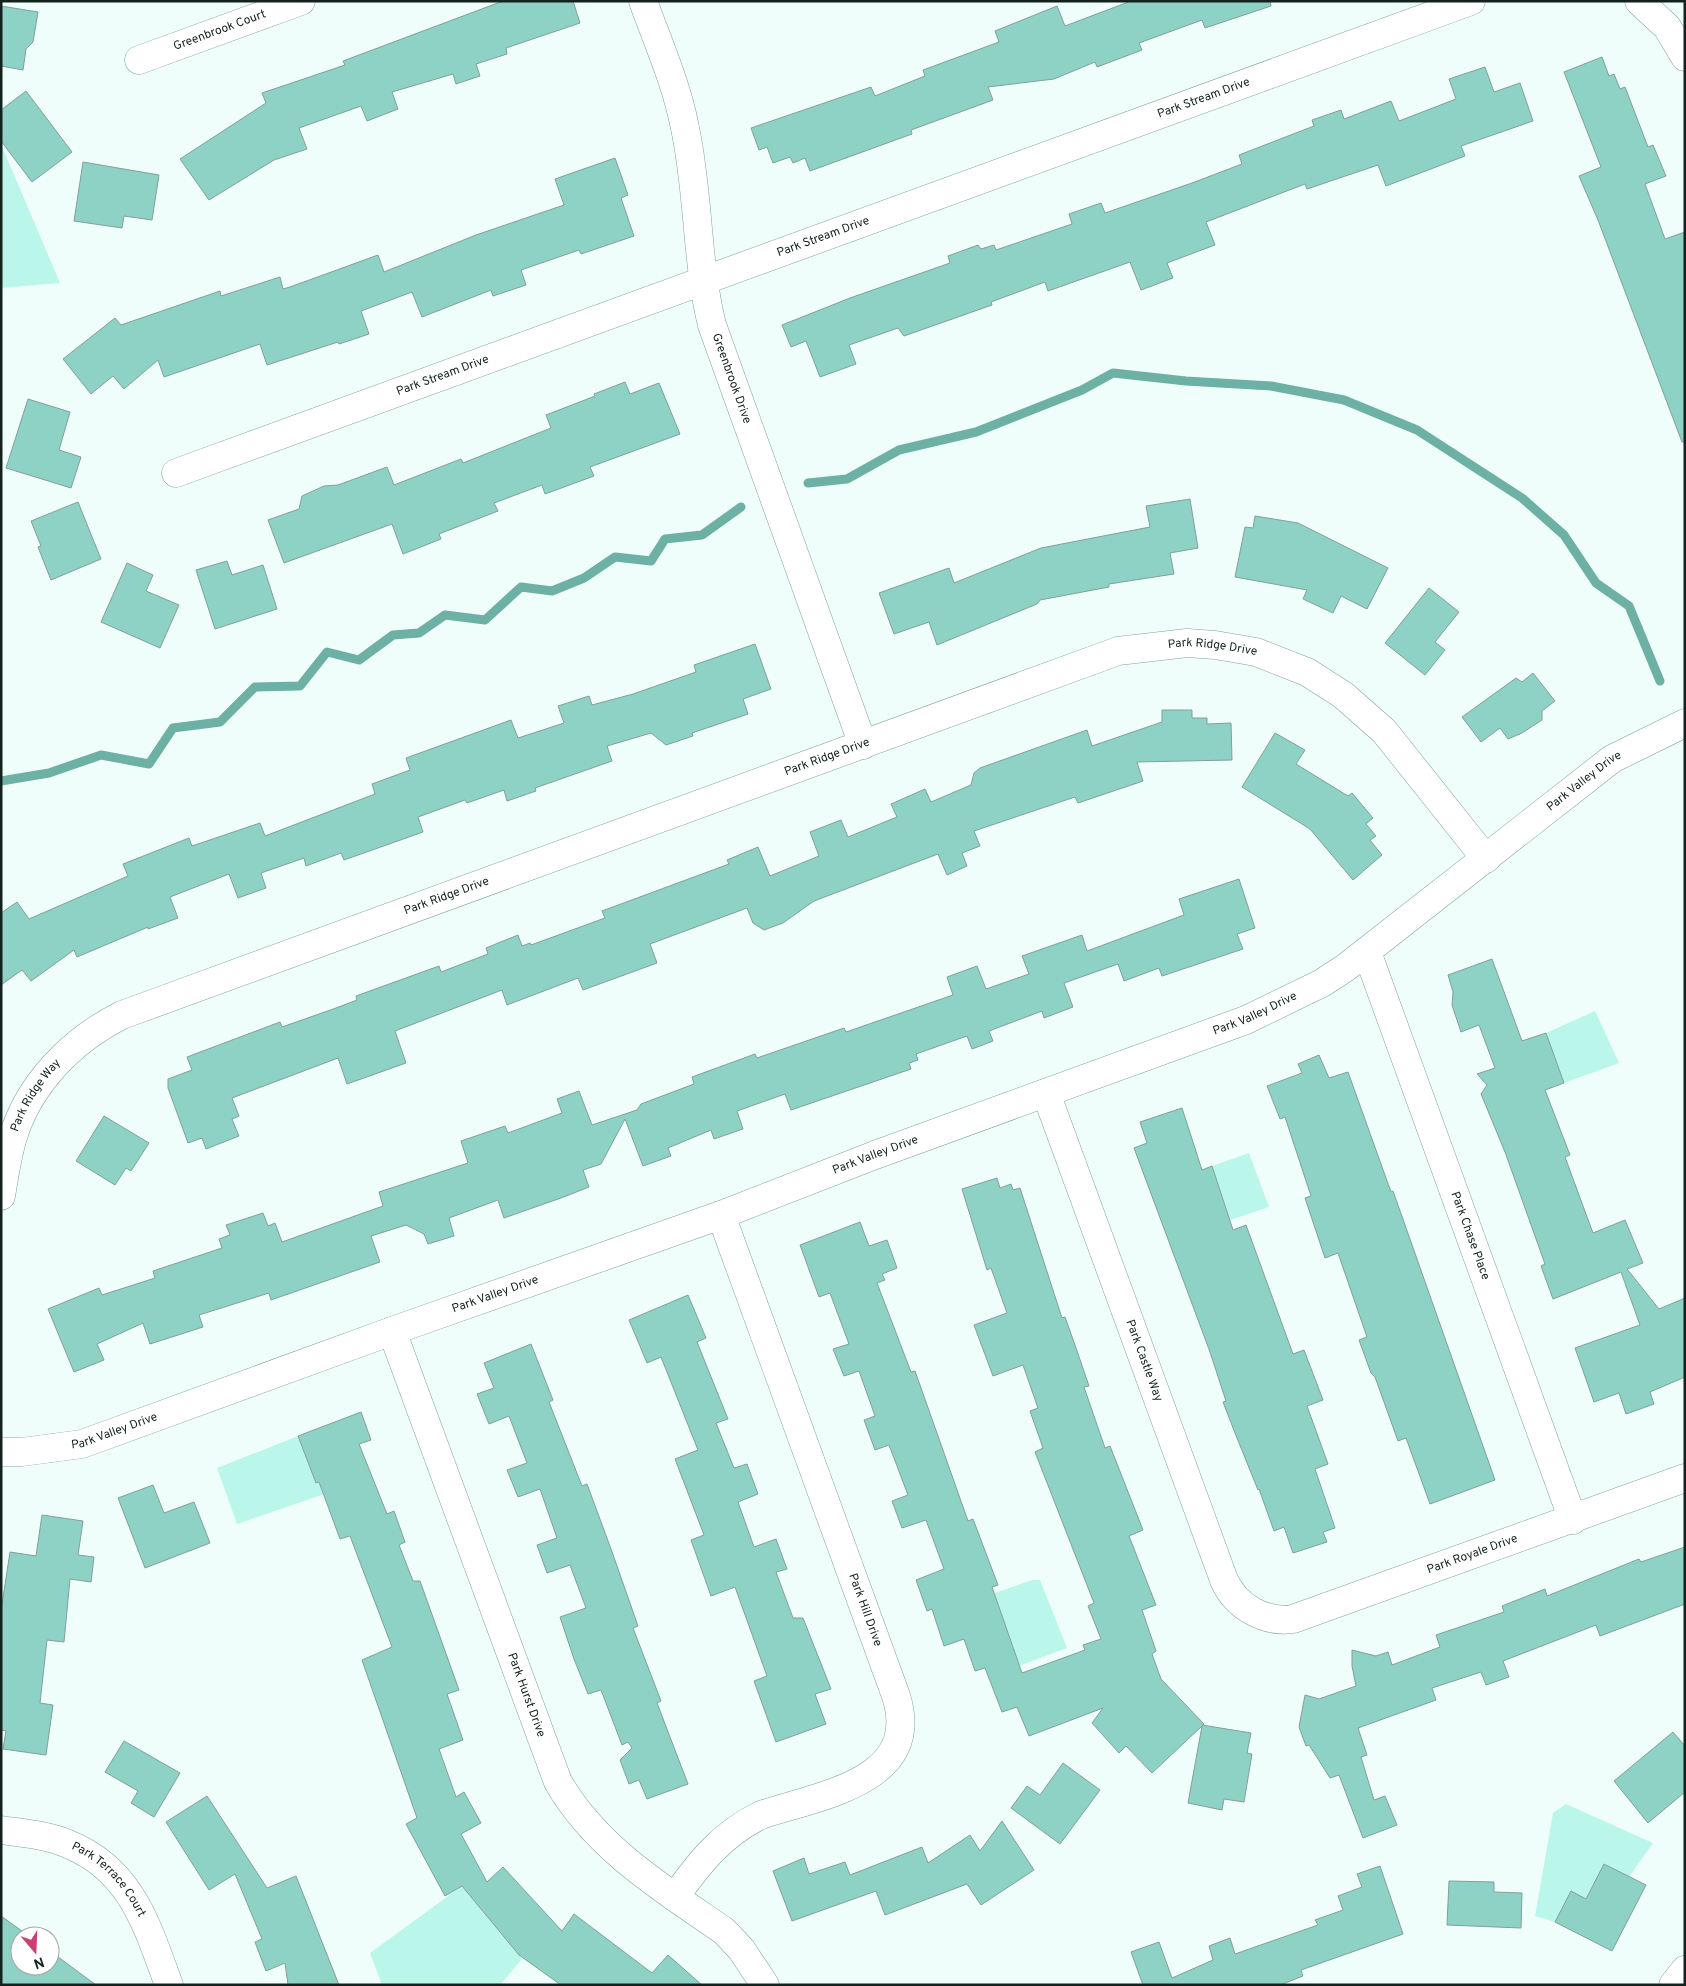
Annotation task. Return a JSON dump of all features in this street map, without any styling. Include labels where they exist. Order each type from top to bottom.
[{"type":"street","name":"Greenbrook Court","points":[[139,60],[301,1]]},
{"type":"street","name":"Greenbrook Drive","points":[[643,1],[674,86],[686,129],[703,281],[717,341],[863,745]]},
{"type":"street","name":"Park Stream Drive","points":[[176,473],[1471,1]]},
{"type":"street","points":[[1639,1],[1668,27],[1685,57]]},
{"type":"street","name":"Park Ridge Drive","points":[[110,1021],[1118,651],[1187,643],[1243,650],[1307,672],[1364,711],[1388,736],[1486,859]]},
{"type":"street","name":"Park Valley Drive","points":[[1,1452],[22,1452],[82,1444],[392,1331],[721,1215],[875,1155],[1254,1017],[1322,983],[1367,952],[1612,759],[1685,723]]},
{"type":"street","name":"Park Chase Place","points":[[1367,952],[1573,1520]]},
{"type":"street","name":"Park Ridge Way","points":[[1,1196],[12,1139],[23,1112],[37,1089],[64,1055],[85,1036],[110,1021]]},
{"type":"street","name":"Park Castle Way","points":[[1046,1093],[1224,1580],[1240,1603],[1259,1614]]},
{"type":"street","name":"Park Hill Drive","points":[[675,1897],[699,1863],[727,1836],[747,1822],[761,1815],[857,1783],[875,1773],[890,1758],[895,1748],[899,1739],[901,1718],[896,1696],[721,1215]]},
{"type":"street","name":"Park Hurst Drive","points":[[392,1331],[548,1760],[558,1782],[577,1813],[602,1840],[732,1940],[765,1985]]},
{"type":"street","name":"Park Royale Drive","points":[[1259,1614],[1283,1621],[1294,1619],[1573,1520],[1685,1478]]},
{"type":"street","name":"Park Terrace Court","points":[[1,1830],[67,1843],[104,1865],[125,1886],[140,1909],[168,1985]]},
{"type":"street","points":[[1673,1985],[1685,1970]]},
{"type":"green space","points":[[1,144],[60,283],[1,288]]},
{"type":"green space","points":[[1595,1011],[1619,1063],[1564,1083],[1546,1033]]},
{"type":"green space","points":[[1249,1153],[1269,1207],[1221,1223],[1227,1210],[1212,1166]]},
{"type":"green space","points":[[298,1436],[316,1483],[344,1473],[348,1486],[237,1524],[217,1468]]},
{"type":"green space","points":[[1032,1580],[1040,1580],[1067,1648],[1016,1667],[1013,1658],[1016,1656],[996,1598],[992,1594]]},
{"type":"green space","points":[[1566,1804],[1653,1843],[1629,1877],[1604,1864],[1586,1899],[1571,1892],[1555,1922],[1535,1916],[1553,1813]]},
{"type":"green space","points":[[462,1886],[522,1959],[500,1985],[382,1985],[370,1953]]},
{"type":"building","points":[[503,1],[573,1],[580,23],[506,48],[507,54],[476,64],[480,76],[456,84],[453,74],[392,92],[398,109],[367,121],[361,106],[299,128],[307,149],[274,160],[209,200],[180,159],[266,103],[262,93],[345,65],[343,61]]},
{"type":"building","points":[[1131,1],[1270,1],[1271,6],[1205,28],[1202,20],[1139,43],[1142,50],[1097,67],[1095,62],[1054,79],[988,87],[993,100],[911,130],[912,134],[810,171],[805,158],[793,163],[790,157],[773,163],[767,147],[759,150],[751,128],[871,87],[875,96],[925,76],[923,70],[999,42],[995,31],[1057,6],[1065,26]]},
{"type":"building","points":[[1,6],[38,12],[33,42],[26,49],[23,70],[1,66]]},
{"type":"building","points":[[1602,57],[1609,76],[1614,74],[1620,89],[1625,87],[1648,147],[1653,145],[1666,176],[1645,184],[1665,239],[1685,232],[1685,442],[1682,442],[1598,220],[1579,176],[1601,167],[1564,72]]},
{"type":"building","points":[[1485,67],[1494,92],[1520,83],[1533,121],[1461,146],[1465,156],[1386,186],[1378,165],[1307,189],[1305,184],[1206,222],[1215,245],[1167,263],[1173,278],[1141,290],[1130,262],[1048,291],[1045,282],[991,302],[992,305],[904,336],[898,328],[849,345],[856,364],[820,377],[806,341],[791,347],[782,325],[850,298],[950,263],[948,256],[978,245],[981,249],[994,245],[996,250],[1072,224],[1069,214],[1101,203],[1105,213],[1242,164],[1239,155],[1314,126],[1312,120],[1341,110],[1344,119],[1391,101],[1399,121],[1456,99],[1449,79]]},
{"type":"building","points":[[26,91],[72,152],[32,182],[1,141],[1,110]]},
{"type":"building","points":[[615,158],[628,195],[621,198],[634,236],[581,254],[579,250],[521,270],[526,285],[493,296],[491,290],[422,317],[412,292],[361,311],[369,334],[267,365],[260,344],[164,377],[158,360],[124,389],[113,376],[91,394],[63,359],[115,318],[121,325],[220,291],[221,296],[280,277],[283,289],[378,255],[384,272],[476,235],[564,205],[555,179]]},
{"type":"building","points":[[83,162],[159,175],[152,220],[124,216],[122,228],[74,221]]},
{"type":"building","points":[[625,382],[630,394],[659,383],[680,434],[590,467],[594,476],[545,494],[542,485],[494,503],[498,511],[439,534],[441,539],[403,554],[392,524],[284,563],[268,520],[299,509],[302,496],[324,486],[338,485],[387,467],[394,485],[461,459],[463,463],[551,428],[546,415]]},
{"type":"building","points":[[28,399],[70,412],[59,450],[81,457],[71,488],[6,468]]},
{"type":"building","points":[[1190,499],[1198,548],[1170,553],[1174,574],[1109,584],[1109,587],[1040,600],[1037,604],[937,645],[929,622],[894,634],[879,593],[949,568],[954,583],[1041,548],[1150,527],[1146,506]]},
{"type":"building","points":[[78,502],[101,559],[51,580],[38,547],[41,546],[31,521]]},
{"type":"building","points":[[1255,516],[1298,523],[1388,568],[1367,609],[1341,596],[1333,613],[1303,599],[1307,590],[1235,577],[1245,527],[1253,528]]},
{"type":"building","points":[[227,561],[232,575],[263,565],[277,609],[215,629],[196,570]]},
{"type":"building","points":[[127,563],[153,575],[146,591],[179,605],[160,648],[101,622]]},
{"type":"building","points":[[1429,588],[1459,612],[1435,642],[1445,650],[1425,675],[1385,643]]},
{"type":"building","points":[[755,644],[771,689],[743,699],[748,714],[692,733],[693,736],[666,745],[651,733],[607,746],[612,761],[535,788],[536,791],[507,801],[504,790],[467,803],[465,800],[418,817],[423,832],[344,860],[341,853],[306,866],[304,858],[261,873],[266,888],[238,898],[229,874],[170,897],[178,918],[148,929],[148,927],[77,957],[74,950],[31,981],[22,970],[1,985],[1,913],[17,902],[29,919],[128,876],[123,864],[189,838],[192,846],[260,823],[265,836],[375,794],[372,784],[410,770],[406,758],[511,720],[518,738],[564,723],[558,706],[589,696],[592,705],[633,694],[696,672],[694,665]]},
{"type":"building","points":[[1533,673],[1555,701],[1542,711],[1542,720],[1522,733],[1508,739],[1500,728],[1481,742],[1462,717],[1516,678],[1522,682]]},
{"type":"building","points":[[1162,710],[1192,710],[1192,718],[1207,718],[1207,724],[1231,723],[1232,760],[1137,762],[1143,781],[1078,803],[1075,797],[974,831],[980,846],[962,853],[967,866],[947,875],[938,854],[814,901],[783,923],[764,930],[753,923],[747,908],[650,944],[657,963],[583,990],[578,978],[507,1005],[502,990],[395,1031],[406,1063],[347,1084],[338,1058],[232,1098],[239,1116],[232,1119],[239,1136],[206,1149],[202,1138],[188,1143],[168,1088],[168,1079],[192,1070],[187,1057],[280,1022],[282,1027],[336,1008],[357,1000],[356,996],[439,966],[441,972],[488,954],[486,948],[518,935],[522,946],[530,943],[531,945],[605,918],[602,911],[729,864],[727,860],[758,847],[770,876],[819,856],[810,832],[841,820],[848,837],[897,817],[891,804],[925,789],[931,802],[971,785],[974,773],[980,768],[1087,730],[1092,746],[1162,722]]},
{"type":"building","points":[[1275,733],[1305,750],[1296,764],[1348,796],[1352,793],[1373,818],[1366,824],[1376,836],[1370,840],[1382,855],[1353,880],[1310,829],[1242,787]]},
{"type":"building","points":[[1239,879],[1255,928],[1237,934],[1243,949],[1162,976],[1159,968],[1124,981],[1118,964],[1064,983],[1073,1007],[1044,1018],[1042,1011],[989,1031],[993,1041],[972,1049],[967,1036],[916,1054],[918,1060],[909,1063],[911,1069],[791,1110],[785,1094],[737,1111],[743,1129],[714,1139],[711,1130],[668,1148],[671,1156],[643,1166],[625,1119],[601,1164],[583,1170],[589,1187],[561,1198],[504,1218],[498,1200],[449,1218],[454,1236],[428,1244],[424,1234],[406,1225],[371,1236],[380,1262],[271,1300],[269,1293],[199,1315],[203,1327],[150,1344],[143,1323],[97,1344],[104,1360],[74,1372],[48,1309],[99,1288],[102,1295],[155,1278],[153,1271],[222,1248],[219,1239],[230,1235],[226,1225],[263,1213],[268,1226],[275,1223],[282,1242],[383,1206],[379,1192],[468,1163],[461,1141],[505,1126],[508,1133],[562,1113],[557,1099],[579,1091],[592,1125],[637,1110],[641,1104],[694,1084],[692,1077],[755,1054],[757,1058],[844,1028],[846,1032],[953,995],[947,977],[977,966],[986,989],[1029,974],[1022,956],[1082,935],[1087,951],[1184,915],[1179,899]]},
{"type":"building","points":[[1492,959],[1522,1041],[1546,1033],[1564,1083],[1545,1090],[1570,1155],[1565,1157],[1593,1233],[1625,1220],[1643,1263],[1627,1269],[1659,1309],[1685,1298],[1685,1377],[1650,1392],[1654,1404],[1626,1414],[1619,1393],[1594,1402],[1575,1348],[1640,1325],[1621,1272],[1553,1299],[1541,1266],[1545,1264],[1505,1152],[1481,1094],[1487,1085],[1477,1074],[1495,1068],[1479,1025],[1461,1032],[1452,1005],[1453,992],[1448,975]]},
{"type":"building","points":[[1319,1055],[1329,1078],[1348,1072],[1391,1192],[1393,1191],[1495,1480],[1430,1504],[1406,1438],[1398,1441],[1375,1377],[1371,1373],[1359,1340],[1367,1337],[1338,1253],[1325,1258],[1305,1198],[1311,1196],[1285,1117],[1280,1119],[1267,1086],[1302,1073],[1298,1064]]},
{"type":"building","points":[[1182,1108],[1202,1170],[1212,1166],[1233,1230],[1246,1225],[1293,1354],[1304,1350],[1323,1400],[1307,1406],[1328,1464],[1315,1469],[1335,1528],[1323,1532],[1327,1542],[1293,1553],[1284,1527],[1274,1531],[1259,1489],[1235,1433],[1223,1402],[1226,1401],[1210,1352],[1134,1148],[1147,1143],[1140,1122]]},
{"type":"building","points":[[104,1116],[149,1143],[131,1171],[126,1168],[115,1185],[76,1161]]},
{"type":"building","points":[[997,1178],[1000,1188],[1011,1184],[1013,1190],[1020,1188],[1062,1318],[1065,1317],[1089,1386],[1084,1387],[1105,1448],[1110,1446],[1143,1530],[1129,1536],[1156,1605],[1142,1610],[1156,1651],[1152,1654],[1161,1679],[1204,1724],[1202,1725],[1251,1733],[1247,1753],[1252,1754],[1244,1802],[1224,1799],[1222,1810],[1188,1803],[1202,1726],[1152,1773],[1126,1746],[1119,1753],[1092,1723],[1103,1708],[1029,1736],[1017,1707],[1002,1712],[985,1668],[975,1671],[964,1639],[944,1646],[932,1609],[927,1611],[916,1580],[944,1569],[926,1520],[902,1528],[892,1501],[908,1495],[889,1445],[875,1450],[864,1420],[875,1416],[859,1371],[844,1376],[833,1349],[849,1344],[830,1293],[819,1297],[800,1245],[860,1222],[869,1246],[887,1240],[897,1268],[882,1274],[885,1280],[877,1283],[911,1372],[915,1371],[968,1521],[973,1519],[998,1585],[992,1587],[1022,1673],[1085,1650],[1083,1645],[1101,1639],[1088,1606],[1094,1603],[1035,1452],[1043,1448],[1030,1411],[1038,1408],[1023,1365],[993,1376],[974,1325],[1007,1313],[991,1268],[987,1270],[962,1189]]},
{"type":"building","points":[[688,1295],[706,1338],[697,1342],[728,1419],[716,1423],[734,1468],[747,1464],[758,1494],[738,1502],[754,1547],[776,1539],[787,1569],[776,1572],[793,1618],[803,1618],[831,1689],[815,1694],[826,1724],[776,1742],[754,1681],[767,1676],[735,1587],[711,1596],[691,1540],[704,1535],[675,1459],[698,1450],[661,1357],[647,1363],[629,1320]]},
{"type":"building","points":[[531,1344],[553,1400],[549,1402],[582,1486],[587,1484],[611,1549],[638,1626],[633,1628],[661,1701],[657,1703],[688,1784],[647,1799],[639,1780],[629,1784],[620,1760],[632,1748],[628,1742],[622,1745],[601,1690],[588,1694],[574,1659],[560,1617],[586,1608],[570,1565],[547,1573],[537,1545],[557,1538],[540,1489],[518,1497],[507,1470],[527,1463],[509,1416],[489,1424],[477,1394],[494,1388],[484,1363]]},
{"type":"building","points":[[361,1412],[371,1440],[359,1444],[387,1514],[394,1511],[405,1542],[399,1545],[413,1581],[420,1581],[459,1690],[447,1694],[463,1740],[439,1749],[456,1797],[464,1792],[481,1823],[461,1834],[487,1882],[503,1867],[562,1931],[574,1914],[652,1973],[668,1955],[702,1985],[561,1985],[519,1955],[462,1886],[445,1896],[406,1824],[417,1818],[362,1660],[392,1647],[350,1536],[340,1539],[319,1482],[316,1483],[298,1436]]},
{"type":"building","points":[[153,1485],[164,1513],[194,1502],[210,1543],[145,1568],[118,1498]]},
{"type":"building","points":[[42,1515],[83,1521],[78,1555],[94,1557],[91,1582],[70,1579],[64,1642],[47,1640],[40,1703],[53,1705],[46,1755],[3,1749],[6,1731],[1,1730],[1,1611],[10,1552],[36,1556]]},
{"type":"building","points":[[1685,1547],[1685,1604],[1600,1636],[1596,1625],[1503,1661],[1509,1677],[1486,1685],[1481,1672],[1432,1688],[1436,1700],[1358,1728],[1367,1755],[1361,1757],[1374,1800],[1385,1796],[1397,1825],[1363,1838],[1339,1775],[1330,1778],[1309,1745],[1306,1746],[1299,1727],[1305,1695],[1319,1699],[1356,1686],[1352,1666],[1352,1650],[1376,1656],[1388,1652],[1392,1665],[1440,1647],[1436,1635],[1504,1612],[1502,1606],[1545,1589],[1547,1596],[1639,1559],[1641,1562]]},
{"type":"building","points":[[1673,1732],[1685,1746],[1685,1792],[1648,1823],[1614,1781]]},
{"type":"building","points":[[124,1741],[180,1773],[154,1817],[131,1803],[138,1791],[105,1772]]},
{"type":"building","points":[[1063,1763],[1100,1790],[1060,1844],[1011,1808],[1027,1786],[1040,1795]]},
{"type":"building","points":[[207,1796],[267,1888],[296,1876],[339,1985],[288,1985],[285,1963],[266,1971],[255,1942],[262,1939],[235,1874],[209,1890],[166,1822]]},
{"type":"building","points":[[1002,1821],[1034,1870],[981,1905],[967,1884],[885,1915],[876,1891],[792,1921],[773,1871],[804,1858],[809,1874],[845,1862],[850,1875],[922,1847],[928,1863],[970,1835],[980,1851]]},
{"type":"building","points":[[1604,1864],[1646,1885],[1612,1951],[1555,1922],[1571,1891],[1586,1899]]},
{"type":"building","points":[[1380,1866],[1403,1934],[1301,1970],[1303,1976],[1280,1985],[1143,1985],[1131,1952],[1159,1942],[1172,1978],[1213,1960],[1209,1946],[1230,1938],[1235,1954],[1318,1925],[1315,1920],[1343,1910],[1338,1896],[1362,1887],[1357,1874]]},
{"type":"building","points":[[1449,1881],[1494,1882],[1494,1892],[1522,1893],[1521,1928],[1447,1925]]},
{"type":"building","points":[[1,1916],[15,1926],[10,1926],[10,1976],[60,1976],[60,1958],[96,1985],[1,1985]]},
{"type":"waterway","points":[[808,483],[847,479],[899,450],[976,432],[1082,390],[1113,373],[1186,381],[1271,386],[1344,400],[1417,430],[1522,498],[1564,535],[1596,583],[1629,606],[1660,681]]},
{"type":"waterway","points":[[1,781],[49,773],[101,755],[149,764],[173,728],[220,722],[255,687],[300,686],[327,652],[359,660],[393,635],[419,633],[445,615],[485,620],[521,587],[552,591],[584,578],[615,557],[651,561],[665,539],[702,535],[741,507]]}]
